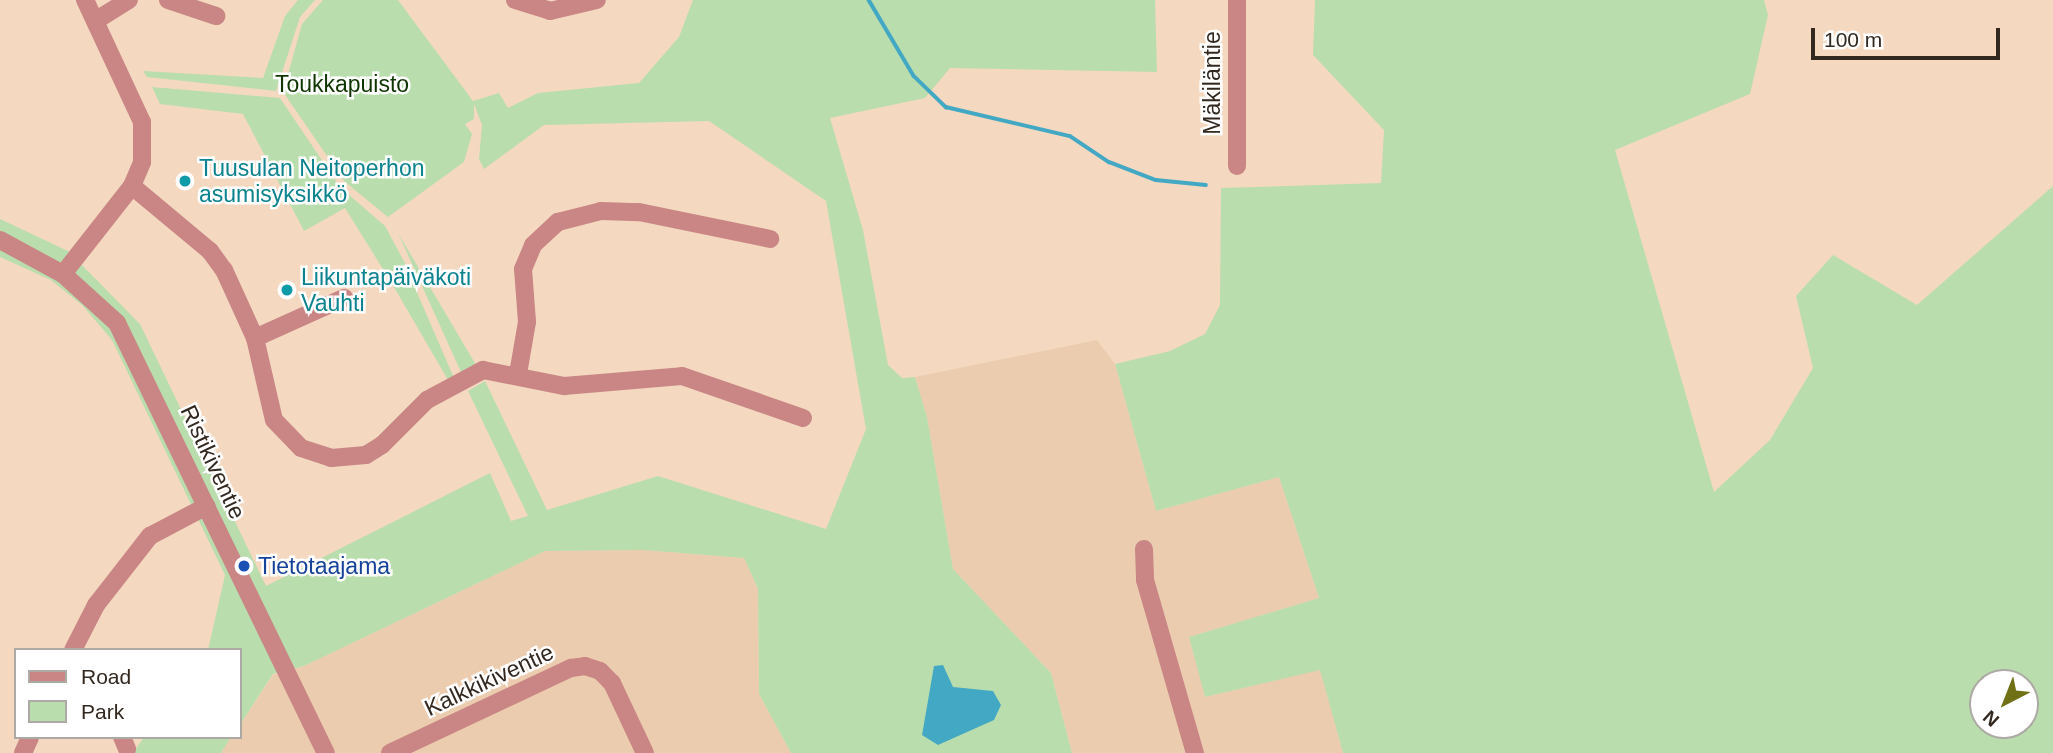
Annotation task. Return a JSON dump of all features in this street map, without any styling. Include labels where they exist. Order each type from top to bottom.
[{"type":"street","points":[[63,274],[131,186],[142,162],[142,122],[85,0]]},
{"type":"street","points":[[95,21],[129,0]]},
{"type":"street","points":[[168,0],[216,16]]},
{"type":"street","points":[[515,0],[550,11],[597,0]]},
{"type":"street","name":"Mäkiläntie","points":[[1237,0],[1237,166]]},
{"type":"street","points":[[131,186],[209,251],[224,270],[255,338],[274,420],[301,448],[331,458],[366,455],[383,445],[427,400],[483,370],[517,374],[564,386],[682,376],[803,418]]},
{"type":"street","points":[[517,374],[527,322],[523,269],[533,245],[558,222],[601,211],[639,212],[771,239]]},
{"type":"street","name":"Ristikiventie","points":[[0,240],[63,274],[117,323],[326,753]]},
{"type":"street","points":[[255,338],[344,298]]},
{"type":"street","points":[[74,648],[96,605],[150,536],[207,506]]},
{"type":"street","points":[[1144,549],[1145,579],[1195,753]]},
{"type":"street","name":"Kalkkikiventie","points":[[390,753],[571,668],[585,666],[600,671],[612,683],[645,753]]},
{"type":"shaded area","points":[[1097,340],[1115,364],[1156,511],[1279,477],[1319,598],[1189,637],[1206,697],[1321,669],[1343,753],[1072,753],[1051,673],[953,569],[927,417],[915,377]]},
{"type":"shaded area","points":[[643,550],[744,558],[758,589],[759,694],[791,753],[221,753],[230,739],[242,739],[242,722],[273,675],[304,666],[545,551]]},
{"type":"green space","points":[[298,0],[315,0],[300,17],[276,91],[147,77],[143,71],[263,78],[285,16]]},
{"type":"green space","name":"Toukkapuisto","points":[[323,0],[398,0],[473,101],[499,93],[508,108],[538,93],[639,83],[679,37],[693,0],[1155,0],[1157,72],[950,68],[925,98],[830,118],[863,230],[888,365],[902,378],[915,377],[927,417],[953,569],[1051,673],[1072,753],[791,753],[759,694],[758,589],[744,558],[643,550],[545,551],[304,666],[273,674],[242,722],[242,648],[208,648],[225,575],[112,340],[83,306],[51,280],[0,257],[0,219],[68,251],[140,324],[266,586],[490,473],[511,521],[528,516],[468,391],[485,381],[547,510],[658,476],[826,529],[866,429],[826,201],[709,121],[544,125],[484,169],[479,159],[482,125],[474,104],[474,119],[465,124],[472,134],[464,162],[388,217],[345,182],[283,92],[302,24]]},
{"type":"green space","points":[[1315,0],[1764,0],[1768,15],[1750,94],[1615,150],[1714,492],[1770,440],[1813,368],[1796,296],[1833,255],[1917,305],[2053,186],[2053,753],[1343,753],[1320,670],[1205,697],[1189,637],[1319,598],[1279,477],[1156,511],[1115,364],[1170,351],[1205,334],[1220,305],[1221,188],[1381,183],[1384,130],[1313,55]]},
{"type":"green space","points":[[152,87],[280,98],[340,187],[385,226],[406,265],[386,274],[345,208],[304,231],[243,114],[160,104]]},
{"type":"green space","points":[[398,233],[476,365],[461,372]]},
{"type":"green space","points":[[409,274],[454,378],[448,380],[391,282]]},
{"type":"green space","points":[[143,739],[230,739],[221,753],[133,753]]},
{"type":"water","points":[[943,665],[953,687],[993,691],[1001,705],[994,720],[938,745],[922,735],[934,666]]},
{"type":"waterway","points":[[869,0],[914,76],[946,107],[1070,136],[1109,162],[1156,180],[1206,185]]},
{"type":"place","name":"Tuusulan Neitoperhon asumisyksikkö","points":[[185,181]]},
{"type":"place","name":"Liikuntapäiväkoti Vauhti","points":[[287,290]]},
{"type":"place","name":"Tietotaajama","points":[[244,566]]}]
